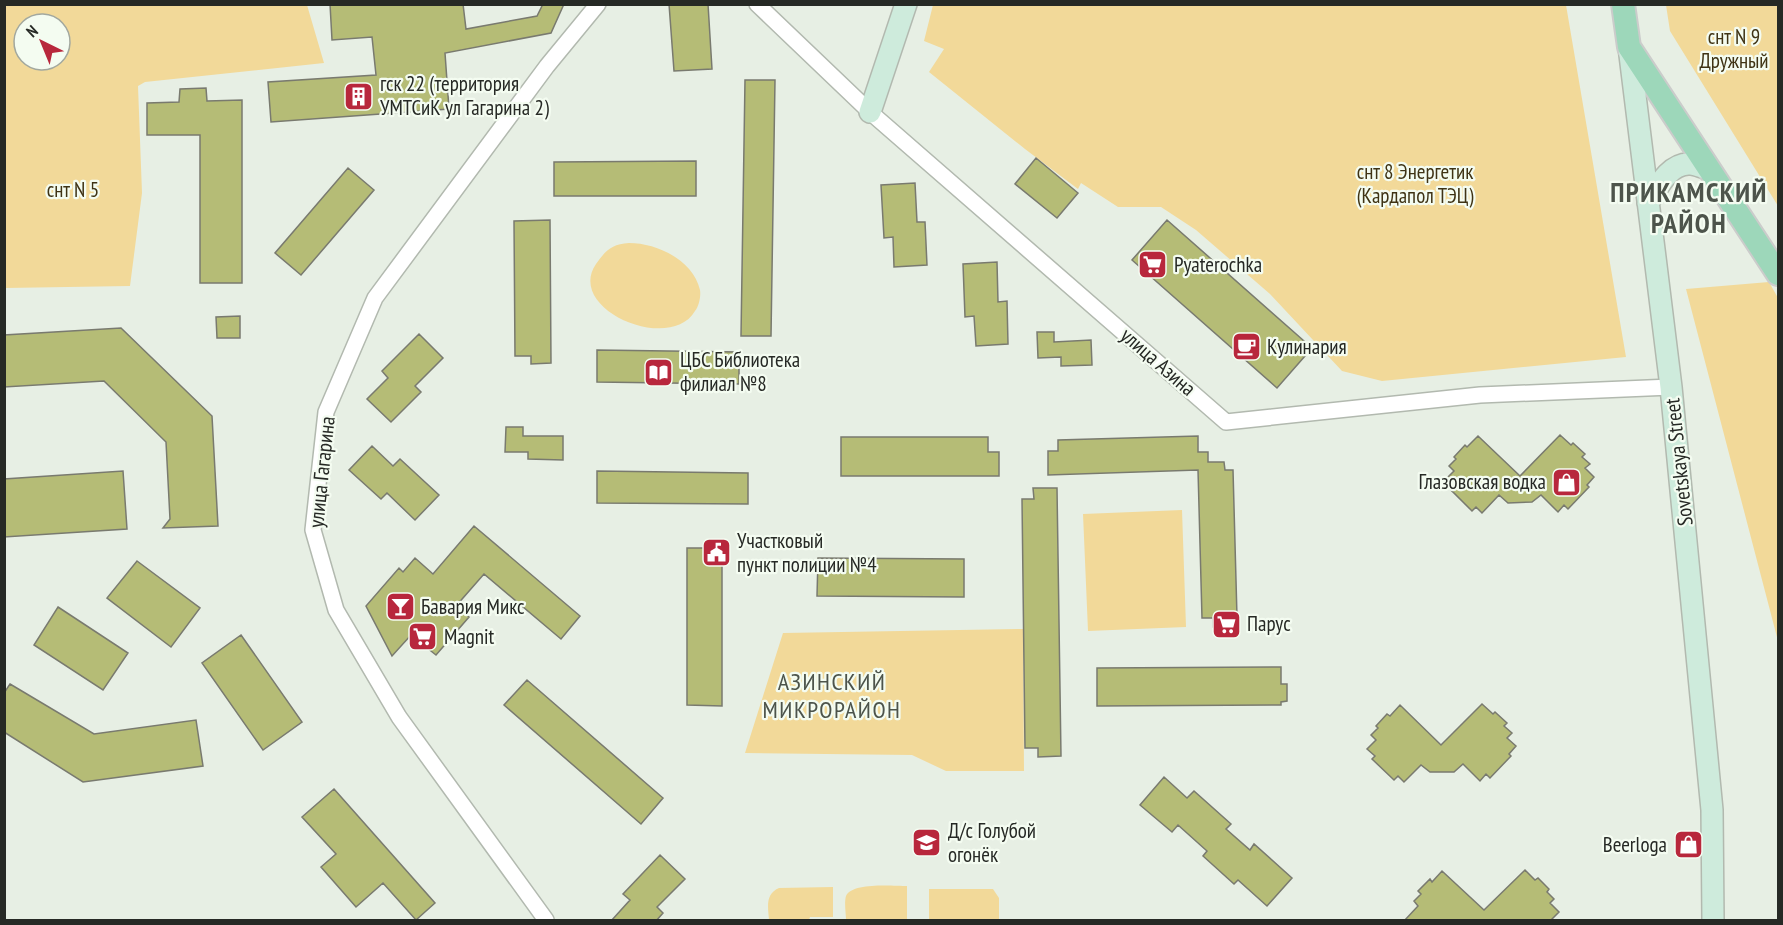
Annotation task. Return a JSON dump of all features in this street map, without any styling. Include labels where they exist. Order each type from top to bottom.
[{"type":"main road","points":[[870,112],[906,4]]},
{"type":"main road","name":"Sovetskaya Street","points":[[1623,4],[1671,387],[1712,810],[1713,921]]},
{"type":"main road","points":[[1629,47],[1779,274]]},
{"type":"main road","points":[[1648,202],[1663,178],[1674,169],[1689,164],[1709,169]]},
{"type":"street","name":"улица Гагарина","points":[[546,921],[399,717],[336,610],[313,530],[326,411],[375,298],[547,66],[598,4]]},
{"type":"street","name":"улица Азина","points":[[757,4],[870,112],[1226,422],[1480,396],[1671,387]]},
{"type":"green space","name":"снт N 5","points":[[4,5],[307,5],[324,63],[145,82],[138,86],[142,193],[130,286],[5,288]]},
{"type":"green space","name":"снт 8 Энергетик (Кардапол ТЭЦ)","points":[[933,5],[1566,5],[1626,357],[1382,381],[1342,371],[1270,294],[1196,230],[1161,207],[1118,207],[1081,183],[1078,189],[929,72],[944,49],[924,41]]},
{"type":"green space","name":"снт N 9 Дружный","points":[[1666,5],[1778,5],[1778,206],[1670,31]]},
{"type":"green space","points":[[629,243],[651,246],[672,255],[690,270],[696,279],[700,290],[698,306],[682,323],[665,328],[645,327],[624,320],[607,310],[595,296],[590,281],[596,264],[610,249]]},
{"type":"green space","points":[[1769,282],[1778,298],[1778,641],[1686,289]]},
{"type":"green space","points":[[1182,510],[1186,627],[1088,631],[1083,514]]},
{"type":"green space","points":[[1023,629],[1024,771],[946,771],[912,755],[745,753],[783,633]]},
{"type":"green space","points":[[907,886],[907,920],[846,920],[845,899],[850,892],[864,887]]},
{"type":"green space","points":[[833,887],[833,917],[810,917],[809,920],[769,920],[769,897],[779,888]]},
{"type":"green space","points":[[929,889],[993,889],[999,898],[999,920],[929,920]]},
{"type":"building","points":[[330,4],[463,4],[466,29],[537,16],[543,4],[564,4],[551,33],[445,53],[449,109],[271,122],[268,82],[376,75],[372,37],[332,40]]},
{"type":"building","points":[[669,4],[708,4],[712,69],[674,71]]},
{"type":"building","points":[[745,80],[775,80],[771,336],[741,336]]},
{"type":"building","points":[[206,88],[207,101],[242,100],[242,283],[200,283],[200,135],[147,135],[147,103],[179,102],[180,89]]},
{"type":"building","points":[[1036,158],[1078,193],[1057,218],[1015,184]]},
{"type":"building","points":[[696,161],[696,196],[554,196],[554,162]]},
{"type":"building","points":[[348,168],[374,190],[301,275],[275,253]]},
{"type":"building","points":[[915,183],[917,222],[925,222],[927,265],[894,267],[893,237],[884,238],[881,185]]},
{"type":"building","points":[[550,220],[551,363],[531,364],[531,356],[515,356],[514,221]]},
{"type":"building","points":[[1167,220],[1312,348],[1277,388],[1132,260]]},
{"type":"building","points":[[997,262],[998,302],[1007,301],[1008,344],[976,346],[974,316],[965,317],[963,264]]},
{"type":"building","points":[[240,316],[240,338],[217,338],[216,317]]},
{"type":"building","points":[[121,328],[212,416],[218,526],[163,528],[170,519],[166,442],[104,381],[4,387],[4,335]]},
{"type":"building","points":[[1037,332],[1054,332],[1054,342],[1091,340],[1092,365],[1061,366],[1061,357],[1038,358]]},
{"type":"building","points":[[419,334],[443,358],[415,386],[421,392],[391,422],[367,399],[388,378],[382,371]]},
{"type":"building","points":[[597,350],[739,352],[739,384],[597,382]]},
{"type":"building","points":[[506,427],[523,427],[523,436],[563,436],[563,460],[528,459],[528,452],[505,452]]},
{"type":"building","points":[[1560,435],[1585,454],[1582,457],[1590,464],[1585,468],[1594,477],[1587,485],[1589,487],[1568,509],[1564,505],[1558,512],[1541,495],[1532,502],[1508,503],[1499,495],[1482,513],[1476,507],[1472,511],[1450,489],[1453,487],[1445,480],[1454,471],[1449,466],[1456,459],[1454,457],[1478,436],[1520,476]]},
{"type":"building","points":[[1198,436],[1198,452],[1208,452],[1208,462],[1224,462],[1225,470],[1233,470],[1237,617],[1233,617],[1233,627],[1213,627],[1213,618],[1202,618],[1198,470],[1048,475],[1048,451],[1058,451],[1058,440]]},
{"type":"building","points":[[841,437],[988,437],[988,452],[999,452],[999,476],[841,476]]},
{"type":"building","points":[[372,446],[393,466],[400,459],[439,495],[415,520],[387,493],[381,499],[349,470]]},
{"type":"building","points":[[123,471],[127,529],[4,537],[4,479]]},
{"type":"building","points":[[597,471],[748,473],[748,504],[597,503]]},
{"type":"building","points":[[1033,488],[1057,488],[1061,756],[1038,757],[1038,748],[1025,748],[1022,499],[1034,499]]},
{"type":"building","points":[[474,526],[580,616],[561,639],[484,574],[456,606],[469,617],[436,655],[411,635],[392,656],[366,606],[399,568],[403,572],[415,558],[433,574]]},
{"type":"building","points":[[687,548],[722,548],[722,706],[687,705]]},
{"type":"building","points":[[818,558],[964,559],[964,597],[817,596]]},
{"type":"building","points":[[137,561],[200,608],[171,647],[107,598]]},
{"type":"building","points":[[58,607],[128,653],[103,690],[34,645]]},
{"type":"building","points":[[241,635],[302,722],[263,750],[202,663]]},
{"type":"building","points":[[1281,667],[1281,684],[1287,684],[1287,701],[1281,702],[1281,705],[1097,706],[1097,668]]},
{"type":"building","points":[[527,680],[663,798],[641,824],[504,705]]},
{"type":"building","points":[[10,684],[94,734],[196,720],[203,766],[83,782],[4,732],[4,693]]},
{"type":"building","points":[[1482,704],[1507,723],[1504,726],[1512,733],[1507,738],[1516,746],[1509,754],[1511,756],[1490,778],[1486,774],[1480,781],[1463,764],[1454,772],[1430,772],[1421,765],[1404,782],[1398,776],[1394,780],[1372,759],[1375,756],[1367,749],[1376,740],[1371,735],[1378,728],[1376,726],[1400,705],[1441,745]]},
{"type":"building","points":[[1164,777],[1187,798],[1194,791],[1231,824],[1226,829],[1250,850],[1254,844],[1292,878],[1267,906],[1238,880],[1234,884],[1203,856],[1207,851],[1178,825],[1172,832],[1140,805]]},
{"type":"building","points":[[334,789],[435,903],[416,920],[383,883],[356,907],[321,867],[336,854],[302,817]]},
{"type":"building","points":[[660,855],[685,879],[657,907],[663,913],[656,921],[611,921],[630,900],[623,894]]},
{"type":"building","points":[[1525,870],[1549,889],[1547,892],[1554,899],[1550,903],[1559,912],[1550,921],[1404,921],[1418,906],[1414,901],[1421,894],[1418,891],[1430,879],[1432,882],[1442,871],[1484,910]]},
{"type":"place","name":"гск 22 (территория УМТСиК ул Гагарина 2)","points":[[359,96]]},
{"type":"place","name":"Pyaterochka","points":[[1153,265]]},
{"type":"place","name":"Кулинария","points":[[1246,347]]},
{"type":"place","name":"ЦБС Библиотека филиал №8","points":[[659,372]]},
{"type":"place","name":"Глазовская водка","points":[[1567,482]]},
{"type":"place","name":"Участковый пункт полиции №4","points":[[716,553]]},
{"type":"place","name":"Бавария Микс","points":[[400,607]]},
{"type":"place","name":"Парус","points":[[1226,624]]},
{"type":"place","name":"Magnit","points":[[423,637]]},
{"type":"place","name":"Д/с Голубой огонёк","points":[[927,843]]},
{"type":"place","name":"Beerloga","points":[[1688,845]]},
{"type":"district","name":"ПРИКАМСКИЙ РАЙОН","points":[[1689,208]]},
{"type":"district","name":"АЗИНСКИЙ МИКРОРАЙОН","points":[[832,696]]}]
